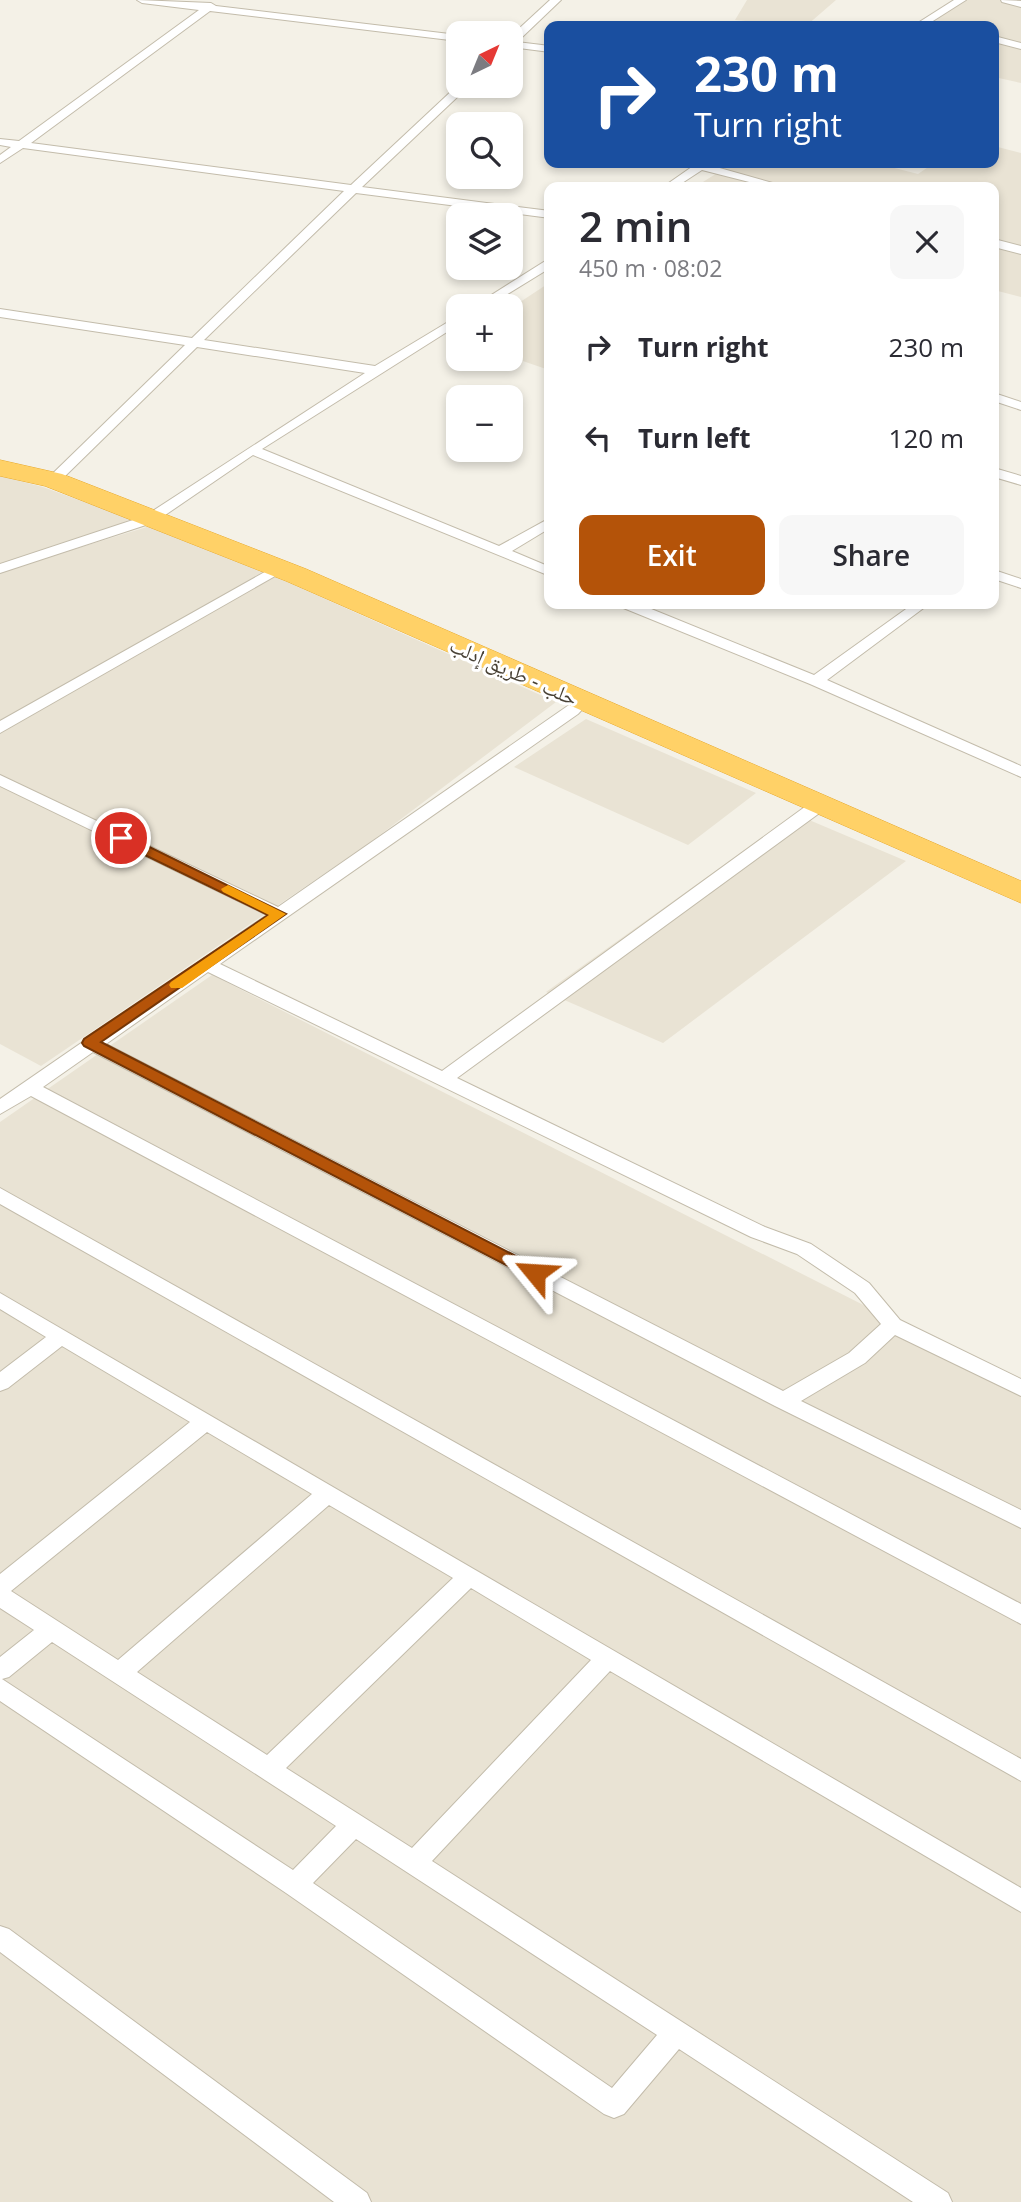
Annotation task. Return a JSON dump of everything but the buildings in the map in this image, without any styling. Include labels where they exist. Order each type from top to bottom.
[{"type":"highway","name":"حلب - طريق إدلب","points":[[6,473],[52,480],[279,568],[1021,893]]},
{"type":"street","points":[[142,0],[446,37]]},
{"type":"street","points":[[0,160],[218,0]]},
{"type":"street","points":[[523,32],[556,0]]},
{"type":"street","points":[[927,21],[961,0]]},
{"type":"street","points":[[1006,0],[1021,4]]},
{"type":"street","points":[[999,40],[1021,46]]},
{"type":"street","points":[[523,45],[544,48]]},
{"type":"street","points":[[52,480],[451,98]]},
{"type":"street","points":[[0,142],[544,214]]},
{"type":"street","points":[[676,182],[696,168]]},
{"type":"street","points":[[716,168],[764,182]]},
{"type":"street","points":[[999,244],[1020,249]]},
{"type":"street","points":[[499,294],[544,266]]},
{"type":"street","points":[[0,313],[380,372]]},
{"type":"street","points":[[0,569],[150,519],[252,450],[380,372],[446,328]]},
{"type":"street","points":[[999,399],[1021,406]]},
{"type":"street","points":[[252,450],[544,570]]},
{"type":"street","points":[[999,474],[1021,481]]},
{"type":"street","points":[[500,552],[544,526]]},
{"type":"street","points":[[0,728],[279,568]]},
{"type":"street","points":[[999,576],[1021,584]]},
{"type":"street","points":[[638,609],[816,681],[1021,772]]},
{"type":"street","points":[[816,681],[915,609]]},
{"type":"street","points":[[0,1108],[572,711],[582,701]]},
{"type":"street","points":[[0,780],[279,914]]},
{"type":"street","points":[[442,1080],[819,805]]},
{"type":"street","points":[[206,964],[758,1232],[804,1249],[862,1288],[893,1325],[1021,1388]]},
{"type":"street","points":[[90,1043],[783,1401],[1021,1520]]},
{"type":"street","points":[[29,1087],[1021,1615]]},
{"type":"street","points":[[0,1195],[1021,1771]]},
{"type":"street","points":[[0,1300],[1021,1901]]},
{"type":"street","points":[[783,1401],[857,1358],[893,1325]]},
{"type":"street","points":[[0,1383],[61,1336]]},
{"type":"street","points":[[0,1587],[206,1421]]},
{"type":"street","points":[[120,1673],[328,1493]]},
{"type":"street","points":[[269,1769],[469,1576]]},
{"type":"street","points":[[0,1596],[938,2202]]},
{"type":"street","points":[[0,1670],[51,1629]]},
{"type":"street","points":[[414,1863],[608,1658]]},
{"type":"street","points":[[0,1688],[295,1885],[614,2105],[676,2033]]},
{"type":"street","points":[[295,1885],[354,1824]]},
{"type":"street","points":[[0,1937],[357,2202]]},
{"type":"shaded area","points":[[747,0],[836,0],[812,21],[735,20]]},
{"type":"shaded area","points":[[958,0],[1021,0],[1021,83],[999,78],[999,21],[928,21]]},
{"type":"shaded area","points":[[999,147],[1021,153],[1021,297],[999,291],[999,182],[703,182],[725,168],[895,168],[918,174],[927,168],[999,168]]},
{"type":"shaded area","points":[[544,286],[544,368],[523,361],[523,300]]},
{"type":"shaded area","points":[[0,476],[43,487],[131,519],[89,537],[0,566]]},
{"type":"shaded area","points":[[150,526],[285,581],[556,702],[368,844],[41,1066],[0,1044],[0,572]]},
{"type":"shaded area","points":[[586,719],[756,793],[688,845],[514,767]]},
{"type":"shaded area","points":[[795,814],[906,861],[663,1043],[546,992]]},
{"type":"shaded area","points":[[212,975],[897,1322],[1021,1382],[1021,2202],[0,2202],[0,1122]]},
{"type":"slow traffic","points":[[177,985],[279,914],[228,889]]},
{"type":"route","points":[[121,838],[279,914],[90,1043],[535,1273]]}]
